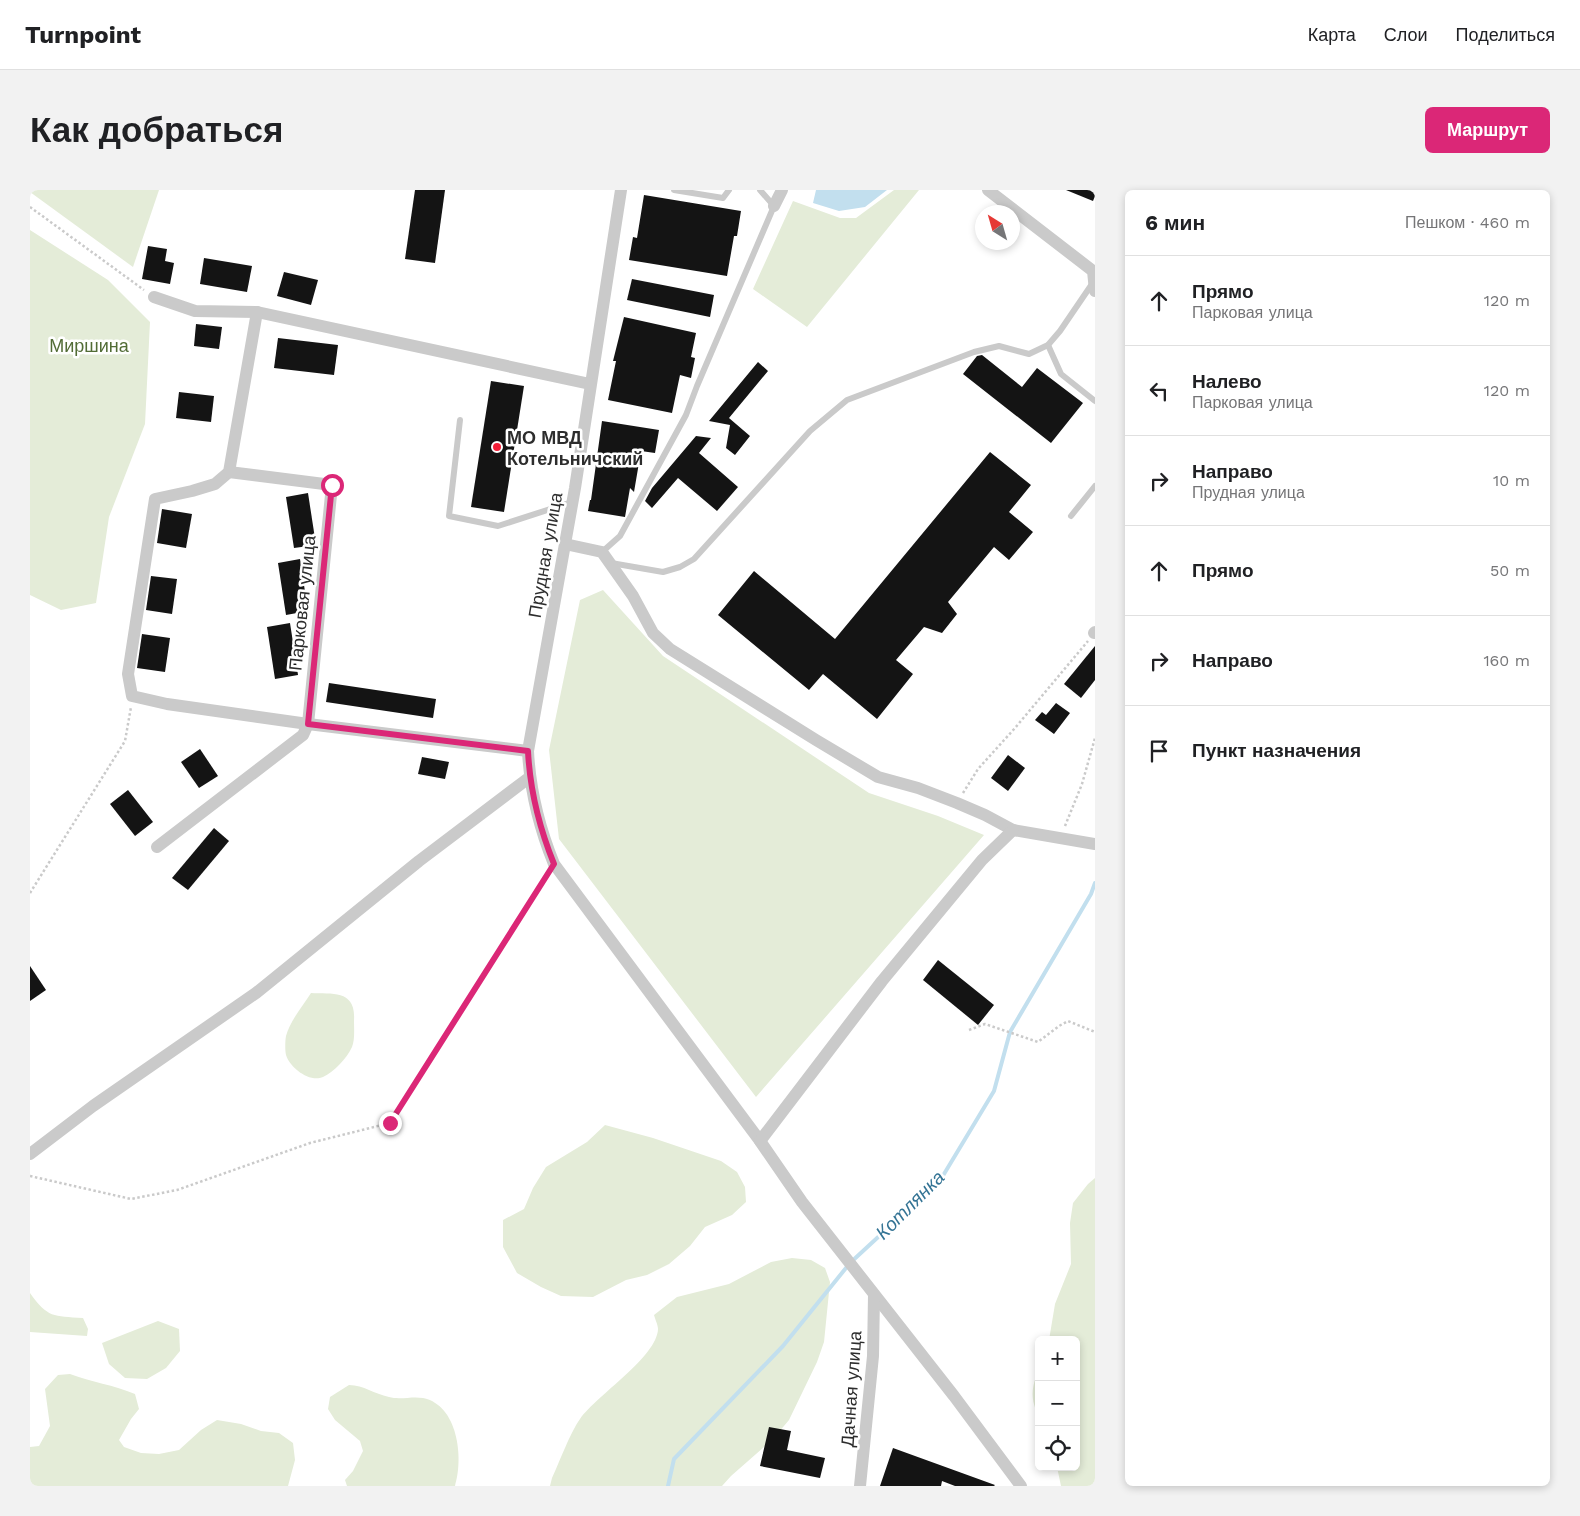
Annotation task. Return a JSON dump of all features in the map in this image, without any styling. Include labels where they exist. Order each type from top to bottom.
[{"type":"street","name":"Прудная улица","points":[[621,190],[572,502],[528,751],[530,777],[542,834],[554,864],[760,1141],[802,1202],[954,1396],[1021,1486]]},
{"type":"street","points":[[774,206],[782,190]]},
{"type":"street","points":[[988,190],[1092,271],[1094,287]]},
{"type":"street","points":[[154,297],[195,311],[257,312],[590,384]]},
{"type":"street","points":[[257,312],[229,472],[215,484],[192,492],[155,499],[128,674],[132,696],[167,704],[308,724],[528,751]]},
{"type":"street","name":"Парковая улица","points":[[229,472],[332,485],[308,724]]},
{"type":"street","points":[[565,544],[602,552],[633,596],[653,634],[670,649],[773,715],[878,777],[918,788],[957,803],[1013,830],[1095,844]]},
{"type":"street","points":[[157,847],[303,735],[308,724]]},
{"type":"street","points":[[30,1154],[93,1106],[256,993],[419,861],[530,777]]},
{"type":"street","points":[[760,1141],[882,981],[982,860],[1013,830]]},
{"type":"street","name":"Дачная улица","points":[[860,1486],[873,1356],[874,1295]]},
{"type":"lane","points":[[674,190],[723,198],[729,190]]},
{"type":"lane","points":[[602,552],[620,536],[686,415],[774,206],[760,190]]},
{"type":"lane","points":[[609,563],[663,572],[680,567],[694,559],[810,431],[847,400],[974,352],[999,346],[1029,354],[1048,345],[1094,287]]},
{"type":"lane","points":[[1048,345],[1061,374],[1095,401]]},
{"type":"lane","points":[[460,420],[449,516],[498,526],[572,502]]},
{"type":"lane","points":[[1072,516],[1095,486]]},
{"type":"path","points":[[30,207],[154,297]]},
{"type":"path","points":[[957,803],[978,769],[1015,728],[1095,632]]},
{"type":"path","points":[[30,893],[126,741],[132,696]]},
{"type":"path","points":[[1060,837],[1082,784],[1095,738]]},
{"type":"path","points":[[30,1176],[131,1199],[177,1190],[310,1144],[390,1123],[554,864]]},
{"type":"path","points":[[969,1030],[985,1024],[1038,1042],[1068,1021],[1095,1032]]},
{"type":"green space","points":[[30,190],[159,190],[133,267],[30,192]]},
{"type":"green space","points":[[894,190],[919,190],[807,327],[753,289],[793,201],[840,218],[856,218]]},
{"type":"green space","name":"Миршина","points":[[30,230],[108,280],[150,322],[145,424],[109,517],[96,603],[61,610],[30,595]]},
{"type":"green space","points":[[603,590],[663,656],[869,793],[938,816],[984,835],[756,1097],[559,839],[549,750],[580,600]]},
{"type":"green space","points":[[311,993],[327,993],[342,996],[351,1003],[354,1010],[354,1037],[350,1051],[336,1068],[327,1075],[318,1078],[307,1076],[296,1069],[288,1060],[285,1051],[288,1030],[293,1019]]},
{"type":"green space","points":[[605,1125],[653,1138],[721,1161],[737,1172],[745,1187],[746,1202],[732,1215],[705,1227],[690,1246],[669,1264],[647,1275],[626,1280],[593,1297],[561,1296],[517,1273],[503,1247],[503,1220],[524,1209],[533,1188],[546,1167],[587,1142]]},
{"type":"green space","points":[[1095,1178],[1095,1486],[1061,1486],[1058,1471],[1080,1471],[1080,1336],[1050,1336],[1055,1304],[1071,1264],[1070,1223],[1073,1203]]},
{"type":"green space","points":[[792,1258],[811,1260],[825,1268],[830,1282],[824,1342],[817,1362],[789,1420],[773,1439],[722,1486],[550,1486],[565,1447],[580,1419],[588,1409],[648,1352],[655,1340],[658,1329],[654,1315],[677,1297],[729,1284],[771,1262]]},
{"type":"green space","points":[[30,1293],[42,1307],[52,1314],[83,1318],[88,1329],[87,1336],[30,1332]]},
{"type":"green space","points":[[158,1321],[179,1329],[180,1351],[166,1368],[147,1379],[125,1378],[109,1364],[102,1343]]},
{"type":"green space","points":[[70,1374],[135,1394],[139,1409],[119,1440],[124,1447],[141,1453],[159,1454],[179,1450],[201,1430],[217,1420],[241,1424],[261,1431],[279,1433],[293,1443],[295,1460],[288,1486],[30,1486],[30,1447],[39,1446],[50,1426],[45,1389],[58,1375]]},
{"type":"green space","points":[[1035,1379],[1035,1407],[1033,1399]]},
{"type":"green space","points":[[349,1385],[359,1386],[393,1398],[423,1398],[435,1403],[444,1411],[456,1434],[459,1461],[455,1486],[347,1486],[345,1480],[353,1471],[363,1451],[360,1441],[335,1420],[328,1409],[330,1397]]},
{"type":"water","points":[[816,190],[887,190],[865,207],[839,211],[813,203]]},
{"type":"building","points":[[415,190],[445,190],[435,263],[405,259]]},
{"type":"building","points":[[1066,190],[1095,190],[1095,196],[1093,201]]},
{"type":"building","points":[[644,195],[741,211],[737,236],[734,236],[727,276],[629,260],[633,237],[637,238]]},
{"type":"building","points":[[148,246],[167,249],[165,261],[174,263],[170,284],[142,279]]},
{"type":"building","points":[[204,258],[252,266],[247,292],[200,284]]},
{"type":"building","points":[[284,272],[318,280],[311,305],[277,296]]},
{"type":"building","points":[[632,279],[714,295],[710,317],[627,300]]},
{"type":"building","points":[[624,317],[696,333],[691,357],[695,358],[691,378],[680,375],[672,413],[608,400],[616,361],[613,361]]},
{"type":"building","points":[[196,324],[222,327],[219,349],[194,346]]},
{"type":"building","points":[[278,338],[338,345],[334,375],[274,368]]},
{"type":"building","points":[[982,355],[1022,387],[1037,368],[1083,403],[1051,443],[963,374],[977,356]]},
{"type":"building","points":[[758,362],[768,371],[729,418],[750,436],[735,455],[726,448],[730,425],[709,421]]},
{"type":"building","name":"МО МВД Котельничский","points":[[491,381],[524,386],[504,512],[471,507]]},
{"type":"building","points":[[179,392],[214,396],[211,422],[176,418]]},
{"type":"building","points":[[602,421],[659,430],[655,453],[641,451],[634,492],[630,488],[625,517],[588,511]]},
{"type":"building","points":[[696,436],[711,438],[699,453],[738,487],[717,511],[678,478],[652,508],[645,501],[652,488]]},
{"type":"building","points":[[990,452],[1031,485],[1009,512],[1033,532],[1009,560],[994,547],[948,602],[957,614],[942,633],[924,627],[896,660],[913,674],[877,719],[823,674],[809,690],[718,615],[754,571],[835,639]]},
{"type":"building","points":[[308,493],[316,545],[294,548],[286,497]]},
{"type":"building","points":[[162,509],[192,514],[186,548],[157,543]]},
{"type":"building","points":[[300,559],[308,611],[286,615],[278,563]]},
{"type":"building","points":[[151,576],[177,579],[172,614],[146,610]]},
{"type":"building","points":[[290,623],[298,675],[275,679],[267,627]]},
{"type":"building","points":[[142,634],[170,638],[165,672],[137,668]]},
{"type":"building","points":[[1095,646],[1095,680],[1081,698],[1064,684]]},
{"type":"building","points":[[329,683],[436,699],[433,718],[326,702]]},
{"type":"building","points":[[1056,703],[1070,713],[1054,734],[1035,720],[1042,712],[1046,715]]},
{"type":"building","points":[[200,749],[218,776],[199,788],[181,762]]},
{"type":"building","points":[[1008,755],[1025,768],[1008,791],[991,778]]},
{"type":"building","points":[[422,757],[449,762],[445,779],[418,774]]},
{"type":"building","points":[[128,790],[153,822],[135,836],[110,804]]},
{"type":"building","points":[[214,828],[229,841],[188,890],[172,878]]},
{"type":"building","points":[[938,960],[994,1005],[978,1025],[923,980]]},
{"type":"building","points":[[30,966],[46,990],[30,1001]]},
{"type":"building","points":[[769,1427],[791,1431],[787,1450],[825,1458],[820,1478],[760,1466]]},
{"type":"building","points":[[893,1448],[995,1485],[955,1486],[942,1481],[941,1486],[880,1486]]},
{"type":"waterway","name":"Котлянка","points":[[668,1486],[674,1459],[783,1346],[850,1263],[941,1179],[994,1091],[1010,1032],[1091,894],[1095,883]]},
{"type":"place","name":"МО МВД Котельничский","points":[[497,447]]},
{"type":"route","points":[[332,485],[308,724],[528,751],[536,811],[542,834],[554,864],[390,1123]]}]
